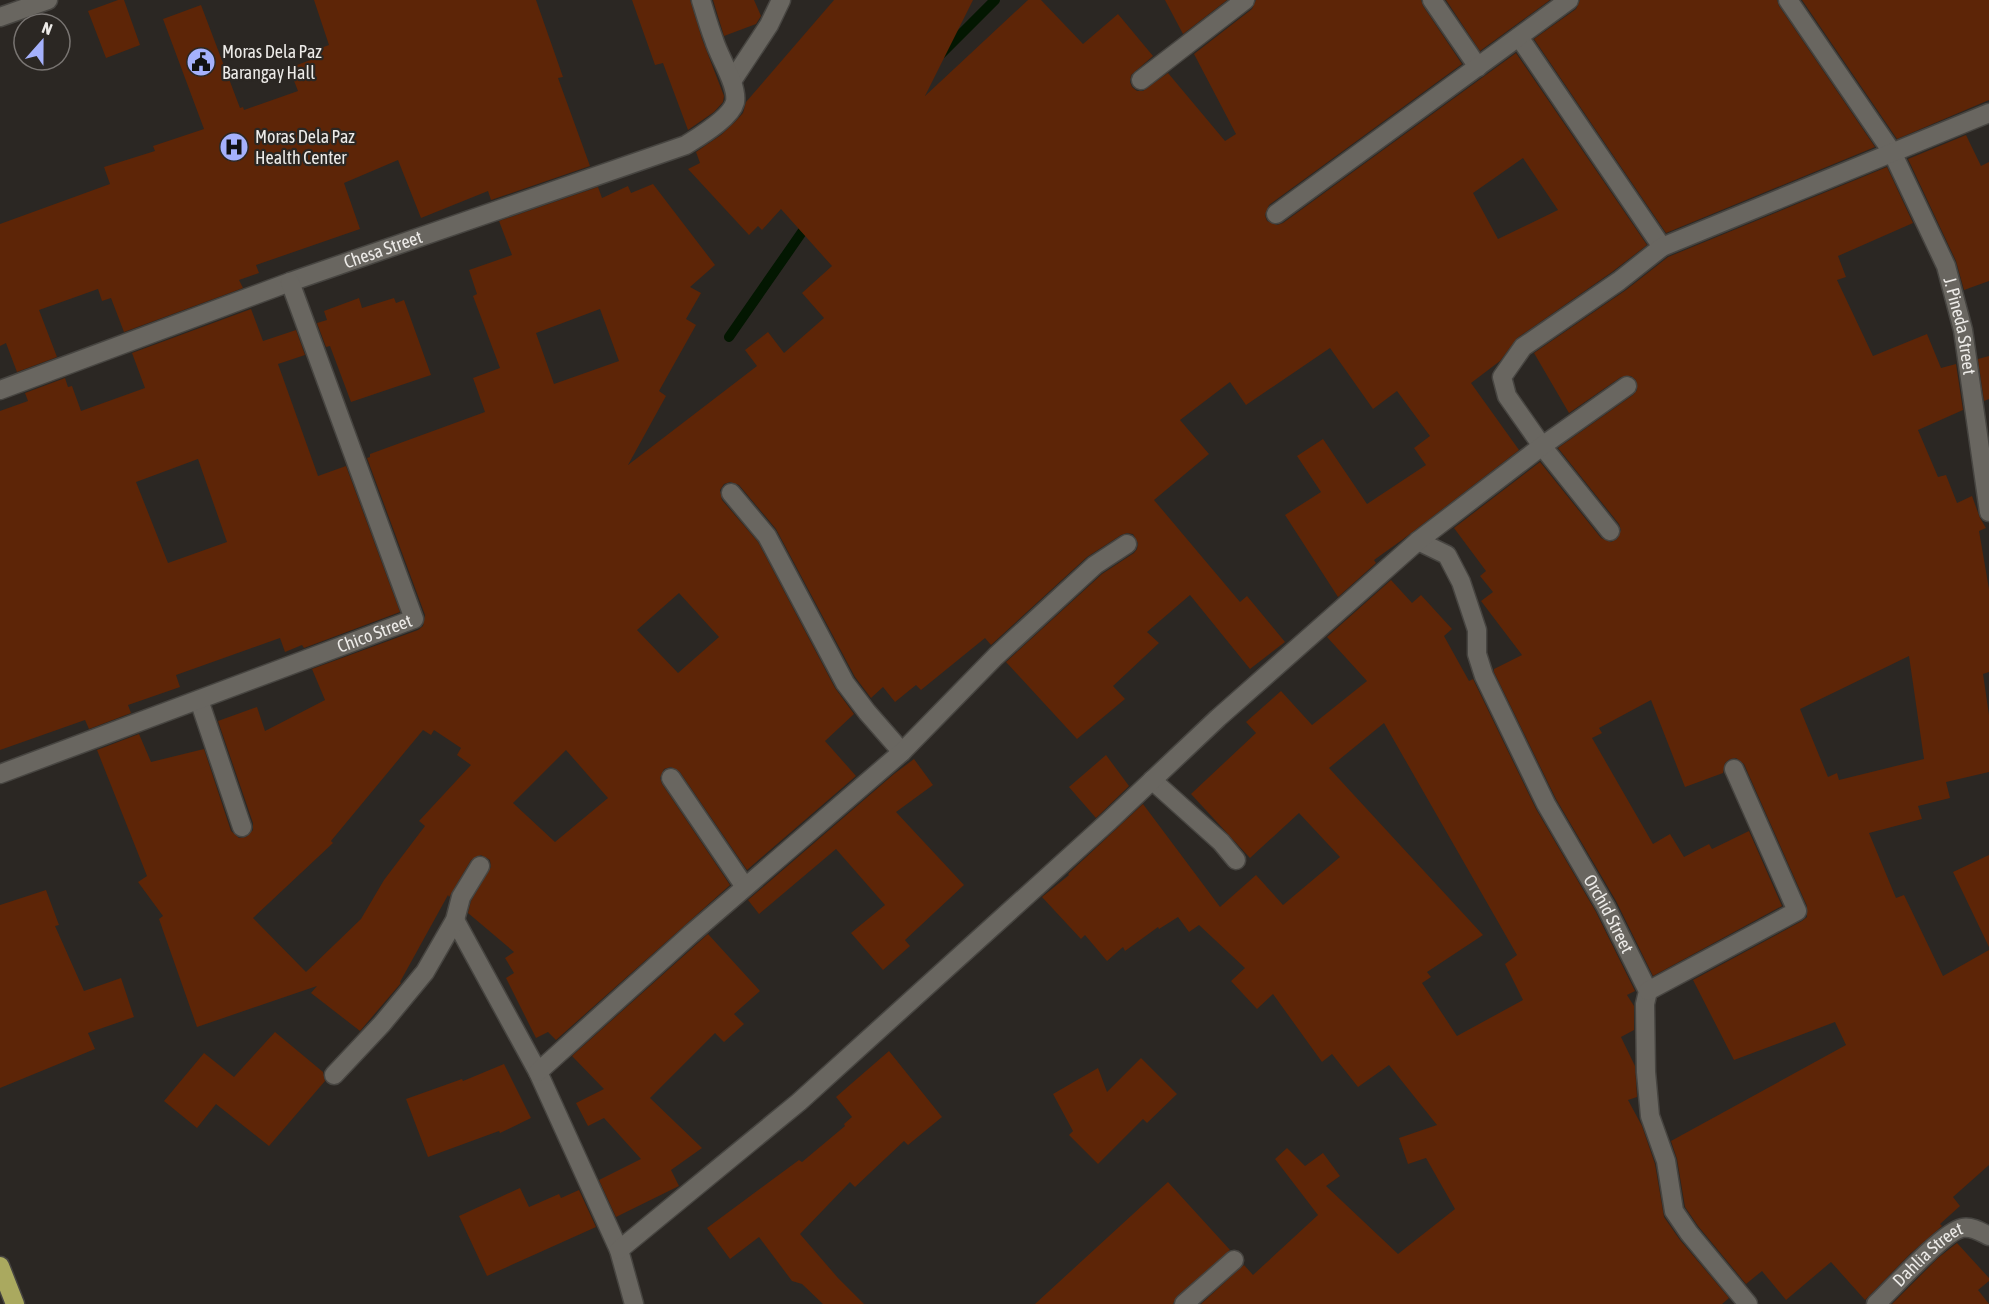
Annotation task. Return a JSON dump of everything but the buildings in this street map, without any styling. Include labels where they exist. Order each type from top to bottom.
[{"type":"highway","points":[[0,1266],[10,1303]]},
{"type":"street","points":[[0,17],[48,0]]},
{"type":"street","points":[[701,0],[714,41],[732,81]]},
{"type":"street","points":[[732,81],[769,25],[781,0]]},
{"type":"street","points":[[1141,80],[1245,0]]},
{"type":"street","points":[[1431,0],[1478,67]]},
{"type":"street","points":[[1276,214],[1569,0]]},
{"type":"street","name":"J. Pineda Street","points":[[1788,0],[1892,152],[1946,266],[1963,330],[1989,512]]},
{"type":"street","points":[[1519,37],[1662,247]]},
{"type":"street","name":"Chesa Street","points":[[0,390],[290,282],[686,145],[711,129],[729,112],[735,101],[732,81]]},
{"type":"street","points":[[1610,531],[1542,446],[1507,396],[1502,376],[1523,347],[1619,281],[1662,247],[1989,113]]},
{"type":"street","name":"Chico Street","points":[[0,774],[414,619],[290,282]]},
{"type":"street","points":[[618,1250],[799,1102],[1218,718],[1418,541],[1542,446],[1627,386]]},
{"type":"street","points":[[731,493],[767,536],[845,683],[902,752]]},
{"type":"street","name":"Orchid Street","points":[[1418,541],[1447,555],[1461,582],[1477,630],[1477,654],[1484,676],[1546,804],[1606,907],[1648,991]]},
{"type":"street","points":[[538,1072],[902,752],[996,656],[1095,565],[1127,544]]},
{"type":"street","points":[[199,700],[242,827]]},
{"type":"street","points":[[1734,769],[1797,911],[1648,991],[1645,1004],[1646,1072],[1650,1116],[1666,1161],[1674,1211],[1689,1233],[1748,1304]]},
{"type":"street","points":[[670,778],[746,887]]},
{"type":"street","points":[[1152,780],[1221,842],[1236,860]]},
{"type":"street","points":[[334,1075],[382,1024],[424,972],[455,920],[461,897],[480,866]]},
{"type":"street","points":[[455,920],[538,1072],[618,1250],[634,1304]]},
{"type":"street","name":"Dahlia Street","points":[[1876,1304],[1944,1239],[1961,1228],[1976,1229],[1989,1236]]},
{"type":"street","points":[[1184,1304],[1234,1260]]},
{"type":"waterway","points":[[941,54],[995,0]]},
{"type":"waterway","points":[[729,337],[809,222]]},
{"type":"place","name":"Moras Dela Paz Barangay Hall","points":[[201,62]]},
{"type":"place","name":"Moras Dela Paz Health Center","points":[[234,147]]}]
